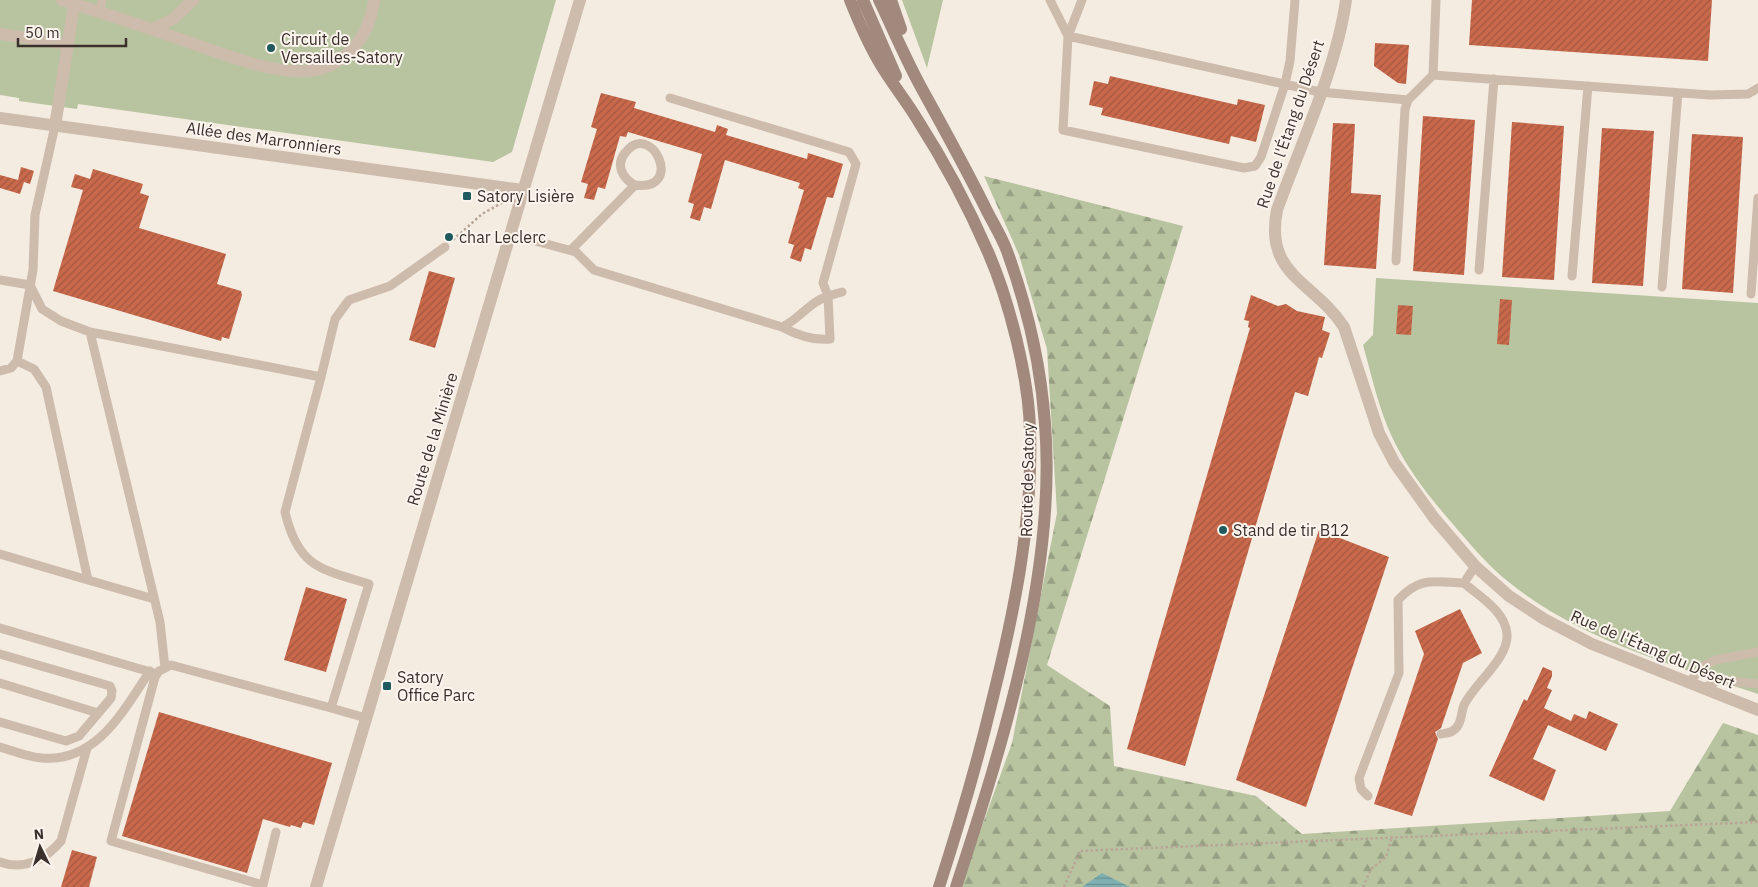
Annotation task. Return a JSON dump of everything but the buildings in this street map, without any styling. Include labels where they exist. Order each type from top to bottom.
[{"type":"main road","points":[[850,0],[878,61],[917,118]]},
{"type":"main road","points":[[863,0],[917,118]]},
{"type":"main road","points":[[879,0],[922,88]]},
{"type":"main road","points":[[891,0],[922,88]]},
{"type":"main road","name":"Route de Satory","points":[[922,88],[950,136],[1006,250],[1029,327],[1040,375],[1046,426],[1047,476],[1041,555],[1022,654],[984,802],[956,887]]},
{"type":"main road","name":"Route de Satory","points":[[917,118],[962,195],[989,255],[1011,322],[1023,376],[1030,428],[1030,476],[1023,553],[1004,653],[967,802],[939,887]]},
{"type":"street","points":[[153,29],[173,20],[193,0]]},
{"type":"street","points":[[55,126],[68,44],[68,2],[101,6],[153,29],[239,59],[278,68],[311,71],[332,64],[358,44],[368,27],[374,0]]},
{"type":"street","name":"Route de la Minière","points":[[316,887],[580,0]]},
{"type":"street","name":"Rue de l'Étang du Désert","points":[[1346,0],[1343,19],[1320,92],[1277,210],[1273,227],[1275,245],[1283,263],[1292,275],[1333,311],[1344,327],[1379,433],[1394,462],[1434,518],[1475,566],[1509,596],[1544,619],[1592,644],[1758,710]]},
{"type":"street","points":[[0,34],[68,44]]},
{"type":"street","name":"Allée des Marronniers","points":[[0,118],[523,190]]},
{"type":"lane","points":[[1050,0],[1068,36]]},
{"type":"lane","points":[[1082,0],[1068,36],[1063,130],[1244,168],[1255,166],[1261,157],[1285,84],[1290,62],[1295,0]]},
{"type":"lane","points":[[1396,261],[1408,100],[1433,75],[1436,0]]},
{"type":"lane","points":[[1068,36],[1320,92],[1408,100]]},
{"type":"lane","points":[[1433,75],[1735,96],[1748,94],[1758,88]]},
{"type":"lane","points":[[1479,270],[1494,79]]},
{"type":"lane","points":[[1572,276],[1588,86]]},
{"type":"lane","points":[[1662,287],[1678,93]]},
{"type":"lane","points":[[510,234],[576,252],[594,270],[782,327],[797,335],[822,340],[830,339],[828,296],[823,283],[856,164],[849,152],[670,98]]},
{"type":"lane","points":[[0,371],[11,368],[17,362],[30,285],[36,215],[55,126]]},
{"type":"lane","points":[[636,145],[648,146],[658,154],[661,160],[661,172],[653,182],[641,186],[635,185],[624,177],[621,171],[622,158],[630,148],[636,145]]},
{"type":"lane","points":[[571,250],[635,185]]},
{"type":"lane","points":[[1751,294],[1758,198]]},
{"type":"lane","points":[[330,708],[369,584],[328,572],[306,560],[290,534],[285,512],[335,319],[349,300],[390,286],[445,247]]},
{"type":"lane","points":[[0,280],[30,285]]},
{"type":"lane","points":[[30,285],[42,309],[90,332],[321,377]]},
{"type":"lane","points":[[782,327],[795,321],[816,300],[842,292]]},
{"type":"lane","points":[[90,332],[160,622],[165,668]]},
{"type":"lane","points":[[17,362],[34,369],[46,387],[88,580]]},
{"type":"lane","points":[[0,554],[154,598]]},
{"type":"lane","points":[[1464,583],[1475,566]]},
{"type":"lane","points":[[1368,796],[1361,789],[1360,778],[1399,673],[1398,600],[1410,587],[1425,581],[1464,583],[1496,610],[1504,622],[1507,635],[1504,649],[1464,705],[1458,726],[1450,733],[1441,734]]},
{"type":"lane","points":[[0,628],[153,673]]},
{"type":"lane","points":[[1689,682],[1705,665],[1716,660],[1758,652]]},
{"type":"lane","points":[[0,654],[110,686],[112,691],[111,698],[79,736],[66,741],[0,722]]},
{"type":"lane","points":[[0,747],[40,758],[74,755],[98,742],[153,673],[171,665],[366,718]]},
{"type":"lane","points":[[153,673],[111,841],[262,886],[276,832]]},
{"type":"lane","points":[[1704,688],[1719,680],[1758,684]]},
{"type":"lane","points":[[0,682],[98,713]]},
{"type":"lane","points":[[0,862],[15,865],[36,862],[51,853],[61,841],[86,748]]},
{"type":"path","points":[[445,247],[482,214],[523,190]]},
{"type":"path","points":[[1064,887],[1080,851],[1392,836],[1758,822]]},
{"type":"path","points":[[1364,887],[1371,869],[1386,857],[1392,836]]},
{"type":"green space","name":"Circuit de Versailles-Satory","points":[[0,0],[556,0],[512,152],[493,162],[78,104],[77,109],[19,101],[19,98],[0,95]]},
{"type":"green space","points":[[902,0],[943,0],[927,68]]},
{"type":"green space","points":[[984,176],[1183,226],[1047,665],[1110,706],[1114,766],[1256,796],[1302,834],[1670,811],[1723,723],[1758,735],[1758,887],[960,887],[1012,743],[1057,513],[1047,349],[1019,255]]},
{"type":"green space","points":[[1376,278],[1758,303],[1758,694],[1661,661],[1597,636],[1538,603],[1510,583],[1480,554],[1436,504],[1412,473],[1393,439],[1384,417],[1363,345],[1373,335]]},
{"type":"water","points":[[1102,873],[1130,887],[1082,887]]},
{"type":"place","name":"Circuit de Versailles-Satory","points":[[271,48]]},
{"type":"place","name":"Satory Lisière","points":[[467,196]]},
{"type":"place","name":"char Leclerc","points":[[449,237]]},
{"type":"place","name":"Stand de tir B12","points":[[1223,530]]},
{"type":"place","name":"Satory Office Parc","points":[[387,686]]}]
